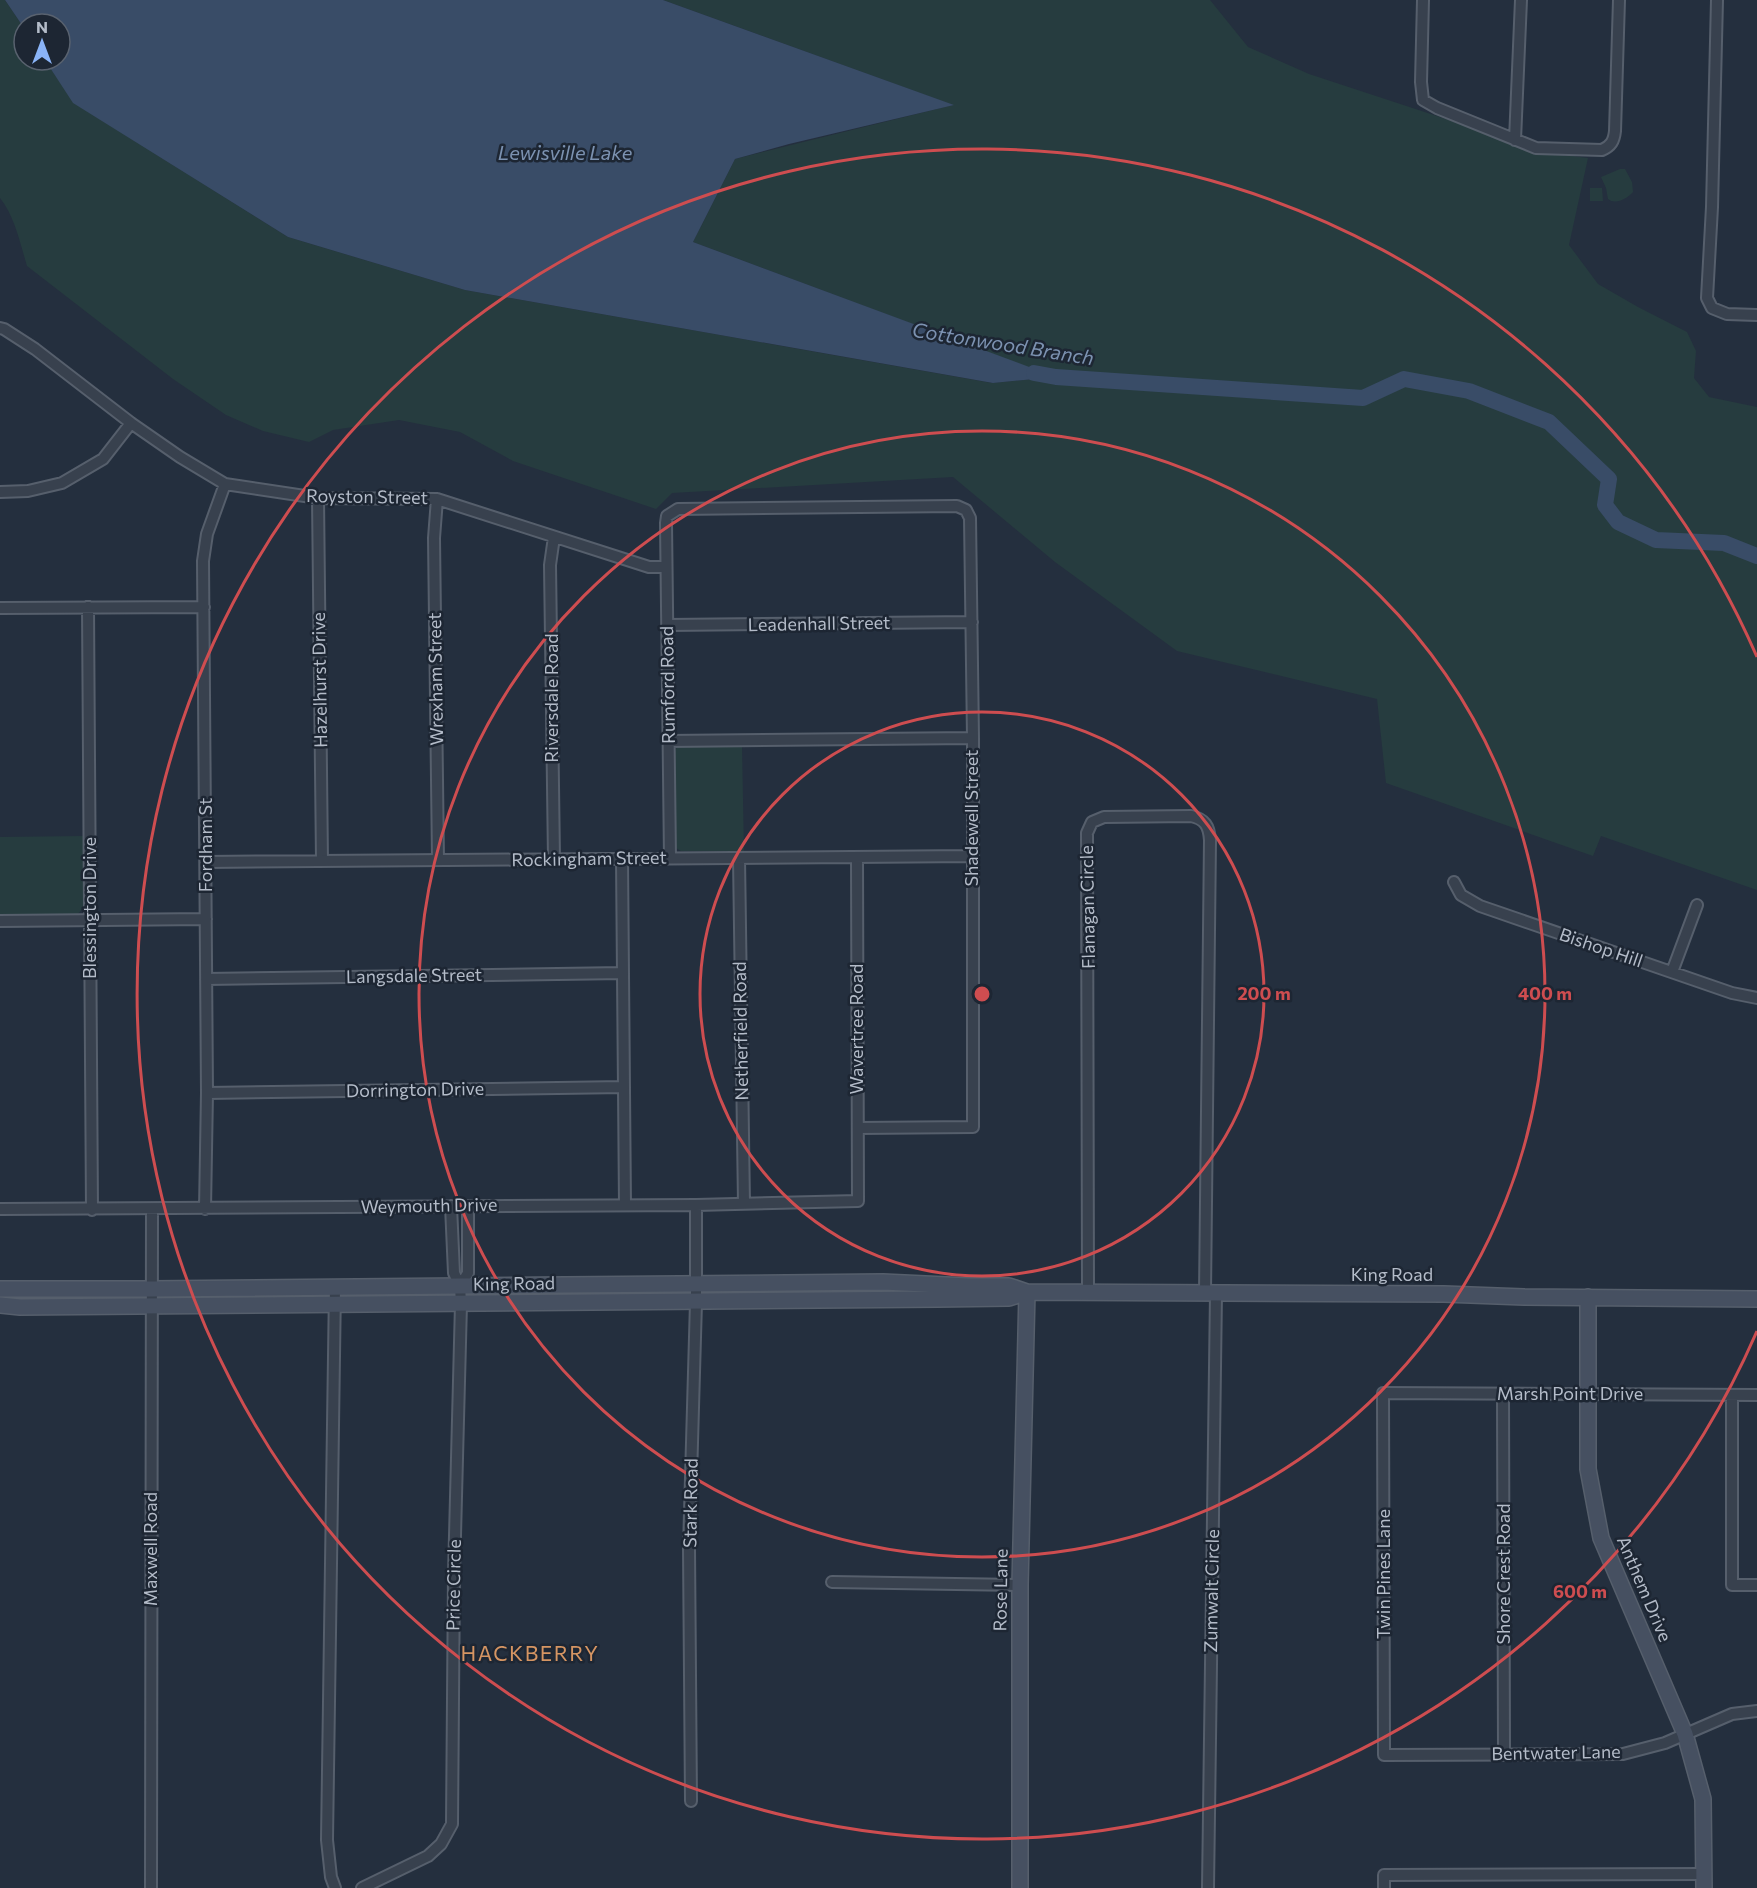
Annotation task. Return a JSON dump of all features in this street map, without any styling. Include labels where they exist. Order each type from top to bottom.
[{"type":"street","points":[[1423,0],[1421,82],[1423,100],[1437,108],[1536,147],[1602,150],[1609,147],[1614,140],[1619,0]]},
{"type":"street","points":[[1515,140],[1521,0]]},
{"type":"street","points":[[1717,0],[1712,207],[1707,298],[1712,308],[1727,314],[1757,315]]},
{"type":"street","name":"Royston Street","points":[[0,328],[35,349],[180,458],[225,484],[318,498],[437,499],[649,567],[666,567]]},
{"type":"street","points":[[0,492],[28,491],[62,483],[103,459],[131,423]]},
{"type":"street","name":"Fordham St","points":[[205,1209],[207,1093],[204,551],[210,524],[225,484]]},
{"type":"street","name":"Hazelhurst Drive","points":[[318,498],[322,861]]},
{"type":"street","name":"Wrexham Street","points":[[437,499],[434,538],[438,860]]},
{"type":"street","name":"Rumford Road","points":[[670,858],[667,516],[678,508],[957,506],[966,510]]},
{"type":"street","name":"Shadewell Street","points":[[858,1128],[973,1127],[972,622],[970,518],[966,510]]},
{"type":"street","name":"Riversdale Road","points":[[554,537],[550,565],[554,859]]},
{"type":"street","name":"Blessington Drive","points":[[88,607],[92,1210]]},
{"type":"street","points":[[0,608],[204,607]]},
{"type":"street","name":"Leadenhall Street","points":[[667,625],[972,622]]},
{"type":"street","points":[[668,741],[973,738]]},
{"type":"street","name":"Flanagan Circle","points":[[1088,1292],[1087,832],[1092,822],[1104,817],[1191,816],[1204,821],[1208,827],[1210,840],[1210,1293]]},
{"type":"street","name":"Rockingham Street","points":[[206,862],[972,856]]},
{"type":"street","name":"Netherfield Road","points":[[739,858],[744,1204]]},
{"type":"street","name":"Wavertree Road","points":[[857,858],[858,1201]]},
{"type":"street","points":[[622,859],[625,1205]]},
{"type":"street","name":"Bishop Hill","points":[[1454,882],[1461,895],[1480,906],[1732,993],[1757,998]]},
{"type":"street","points":[[1672,972],[1697,905]]},
{"type":"street","points":[[0,921],[206,919]]},
{"type":"street","name":"Langsdale Street","points":[[206,979],[623,973]]},
{"type":"street","name":"Dorrington Drive","points":[[207,1093],[624,1087]]},
{"type":"street","name":"Weymouth Drive","points":[[0,1209],[696,1205],[858,1201]]},
{"type":"street","name":"Stark Road","points":[[692,1801],[689,1548],[696,1302],[696,1205]]},
{"type":"street","points":[[451,1206],[454,1273],[460,1286]]},
{"type":"street","points":[[460,1286],[468,1273],[468,1206]]},
{"type":"street","name":"Maxwell Road","points":[[150,1888],[152,1209]]},
{"type":"street","name":"King Road","points":[[0,1288],[152,1289],[883,1282],[1009,1286],[1027,1292],[1432,1294],[1757,1299]]},
{"type":"street","points":[[811,1283],[812,1300]]},
{"type":"street","points":[[531,1303],[533,1285]]},
{"type":"street","name":"Price Circle","points":[[362,1888],[428,1856],[441,1844],[452,1824],[460,1286]]},
{"type":"street","points":[[335,1287],[327,1840],[331,1877],[335,1888]]},
{"type":"street","name":"King Road","points":[[0,1305],[153,1307],[696,1302],[1009,1298],[1027,1292]]},
{"type":"street","name":"Rose Lane","points":[[1020,1888],[1020,1585],[1027,1292]]},
{"type":"street","name":"Zumwalt Circle","points":[[1208,1888],[1210,1293]]},
{"type":"street","name":"Anthem Drive","points":[[1587,1297],[1588,1470],[1601,1538],[1685,1734],[1703,1799],[1704,1881]]},
{"type":"street","name":"Marsh Point Drive","points":[[1383,1393],[1757,1395]]},
{"type":"street","name":"Twin Pines Lane","points":[[1383,1393],[1384,1755]]},
{"type":"street","name":"Shore Crest Road","points":[[1503,1394],[1504,1755]]},
{"type":"street","points":[[1732,1395],[1732,1585],[1757,1585]]},
{"type":"street","points":[[832,1582],[1020,1585]]},
{"type":"street","name":"Bentwater Lane","points":[[1384,1755],[1623,1754],[1665,1743],[1732,1714],[1757,1711]]},
{"type":"street","points":[[1384,1888],[1384,1875],[1704,1881]]},
{"type":"green space","points":[[0,0],[5,0],[13,12],[12,72],[53,72],[74,103],[288,237],[465,290],[992,383],[1054,377],[693,242],[735,159],[953,105],[663,0],[1210,0],[1248,47],[1309,74],[1509,142],[1549,153],[1588,158],[1569,245],[1598,284],[1687,332],[1696,351],[1694,378],[1709,397],[1757,407],[1757,890],[1601,836],[1593,856],[1386,783],[1377,699],[1177,651],[1055,562],[953,477],[672,493],[656,509],[513,461],[460,432],[399,420],[333,430],[309,442],[263,431],[226,415],[173,379],[27,266],[13,222],[0,198]]},
{"type":"green space","points":[[1625,169],[1632,182],[1633,192],[1621,200],[1611,201],[1608,199],[1601,177]]},
{"type":"green space","points":[[1590,188],[1602,188],[1603,201],[1590,201]]},
{"type":"green space","points":[[742,746],[744,851],[681,851],[676,848],[674,844],[674,753],[677,747]]},
{"type":"green space","points":[[83,836],[83,908],[77,915],[0,915],[0,837]]},
{"type":"water","name":"Lewisville Lake","points":[[5,0],[663,0],[954,105],[735,159],[693,242],[1056,377],[993,383],[465,290],[288,237],[73,103],[53,72],[72,72],[72,12],[13,12]]},
{"type":"waterway","name":"Cottonwood Branch","points":[[1034,373],[1056,377],[1363,398],[1404,379],[1469,391],[1549,422],[1609,479],[1605,505],[1618,522],[1656,540],[1724,543],[1757,556]]},
{"type":"district","name":"HACKBERRY","points":[[530,1654]]}]
